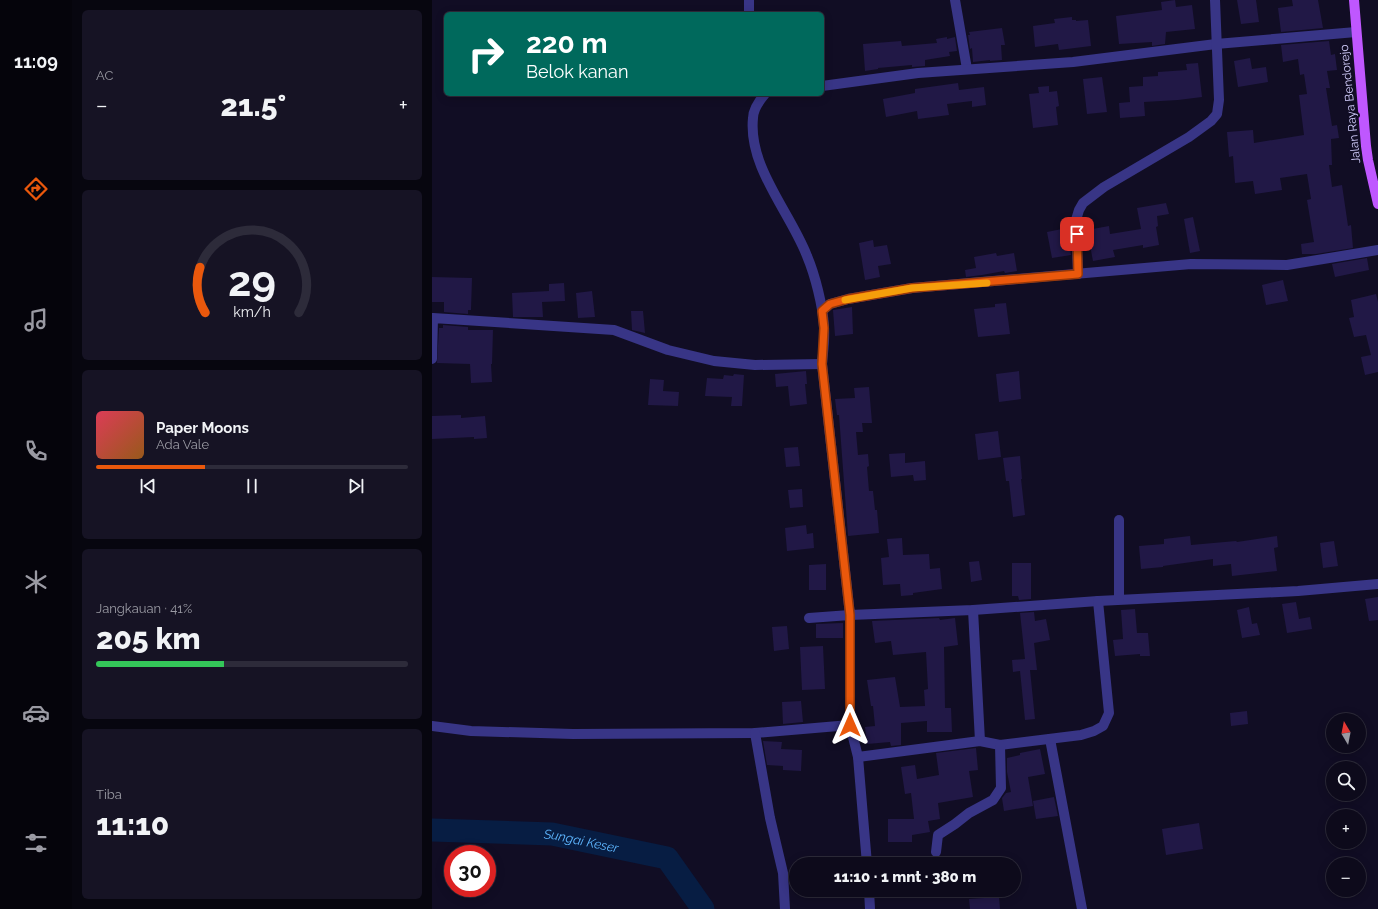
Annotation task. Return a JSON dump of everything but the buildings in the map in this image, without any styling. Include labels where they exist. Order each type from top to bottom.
[{"type":"main road","name":"Jalan Raya Bendorejo","points":[[1354,0],[1367,153],[1375,179],[1378,204]]},
{"type":"street","points":[[749,0],[749,12]]},
{"type":"street","points":[[955,0],[967,69]]},
{"type":"street","points":[[1078,274],[1076,220],[1083,203],[1104,187],[1189,137],[1211,121],[1217,114],[1219,100],[1215,0]]},
{"type":"street","points":[[824,86],[918,73],[1073,62],[1216,44],[1356,32]]},
{"type":"street","points":[[763,96],[752,117],[757,158],[807,256],[814,277],[822,311],[824,328],[822,364],[850,615],[850,725],[858,757],[866,857]]},
{"type":"street","points":[[822,311],[830,304],[842,300],[912,288],[1192,264],[1287,265],[1378,250]]},
{"type":"street","points":[[432,359],[433,318],[614,330],[668,350],[714,361],[755,365],[822,364]]},
{"type":"street","points":[[1119,520],[1119,600]]},
{"type":"street","points":[[809,618],[1298,591],[1378,584]]},
{"type":"street","points":[[858,757],[980,741],[1000,745],[1081,735],[1094,731],[1103,726],[1109,713],[1098,601]]},
{"type":"street","points":[[973,610],[980,741]]},
{"type":"street","points":[[432,726],[471,731],[573,734],[755,733],[850,725]]},
{"type":"street","points":[[755,733],[770,818],[783,873],[785,909]]},
{"type":"street","points":[[1050,738],[1082,909]]},
{"type":"street","points":[[936,852],[938,835],[969,813],[993,800],[1001,788],[1000,745]]},
{"type":"street","points":[[869,897],[870,909]]},
{"type":"waterway","name":"Sungai Keser","points":[[432,830],[552,834],[667,858],[703,909]]},
{"type":"slow traffic","points":[[845,300],[912,288],[987,283]]},
{"type":"route","points":[[850,725],[850,615],[822,364],[824,328],[822,311],[830,304],[848,299],[912,288],[1078,274],[1077,234]]}]
